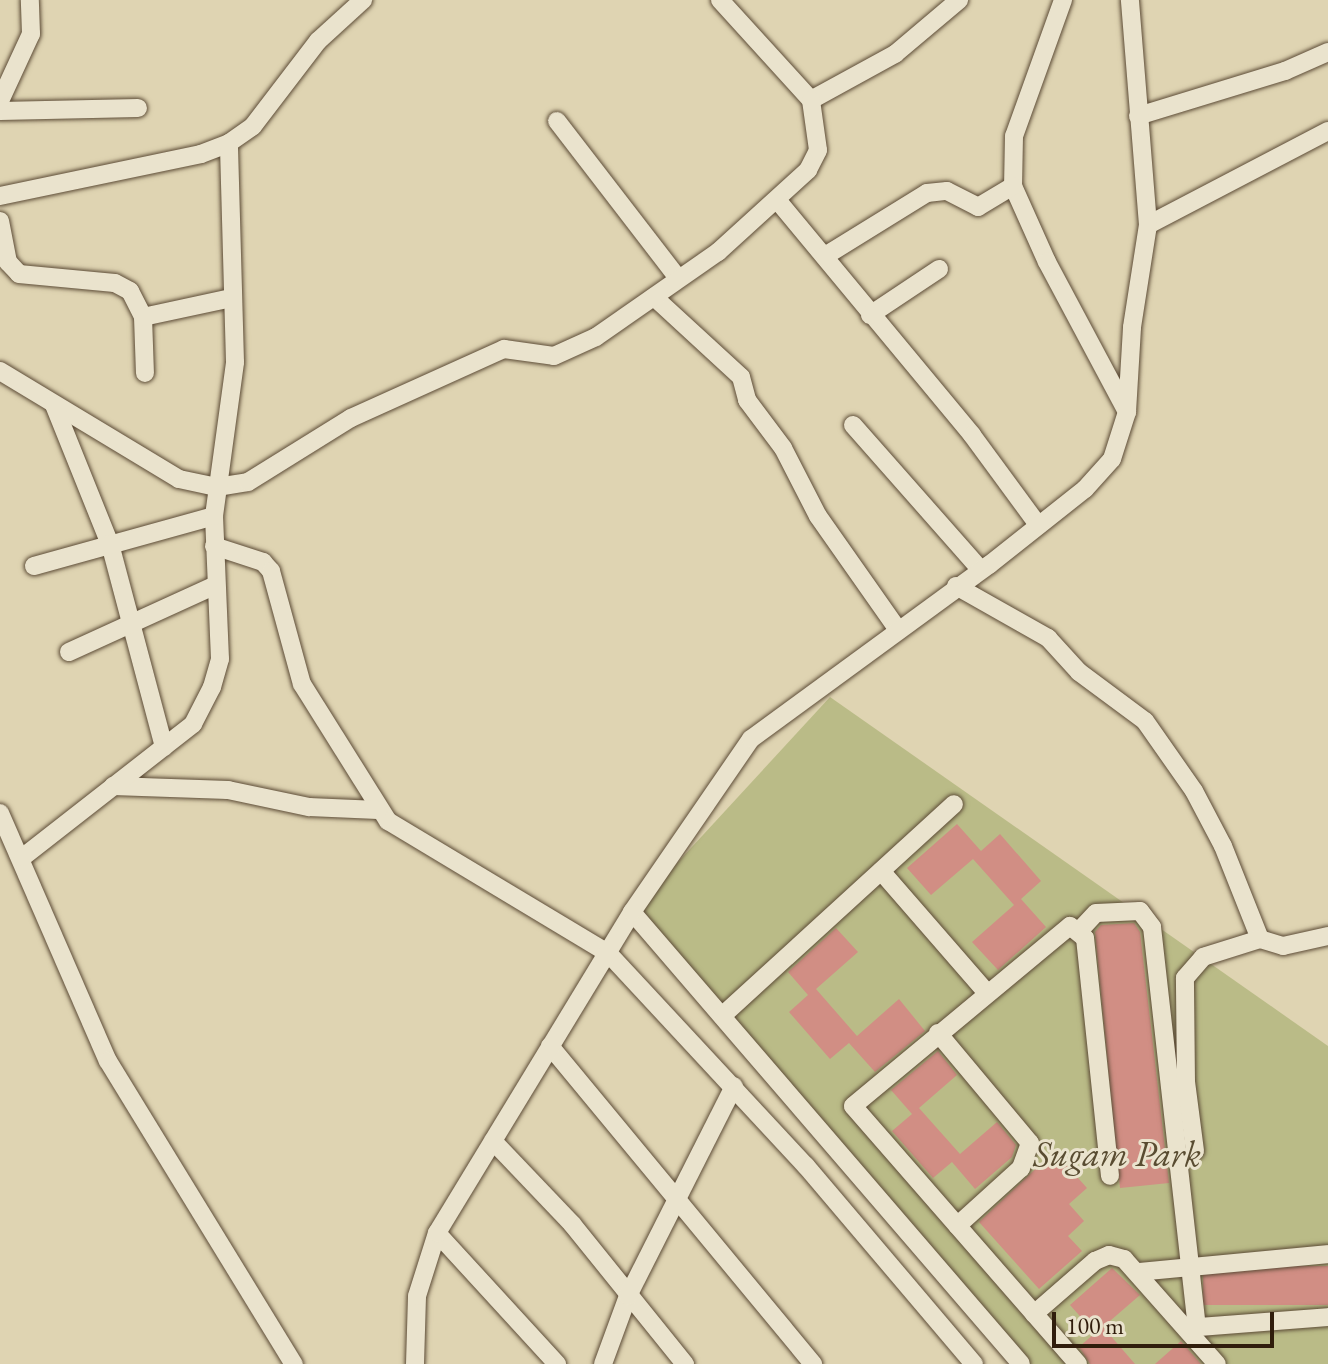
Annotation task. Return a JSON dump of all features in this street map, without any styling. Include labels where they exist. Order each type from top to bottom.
[{"type":"street","points":[[0,101],[31,34],[30,0]]},
{"type":"street","points":[[0,196],[201,154],[229,143],[253,126],[318,41],[363,0]]},
{"type":"street","points":[[0,371],[167,472],[217,487],[248,482],[351,418],[504,349],[554,356],[568,351],[654,297],[778,201],[808,170],[818,150],[811,100],[720,0]]},
{"type":"street","points":[[811,100],[895,54],[959,0]]},
{"type":"street","points":[[1063,0],[1014,136],[1013,186],[1047,262],[1127,412]]},
{"type":"street","points":[[415,1364],[417,1296],[437,1233],[632,912],[751,739],[981,570],[1085,489],[1112,459],[1127,412],[1132,327],[1148,225],[1130,0]]},
{"type":"street","points":[[1138,116],[1285,71],[1328,52]]},
{"type":"street","points":[[0,111],[138,108]]},
{"type":"street","points":[[557,121],[678,278]]},
{"type":"street","points":[[1148,225],[1328,131]]},
{"type":"street","points":[[23,857],[193,724],[212,687],[220,659],[214,586],[214,516],[235,362],[229,143]]},
{"type":"street","points":[[825,256],[927,193],[947,191],[978,207],[1013,186]]},
{"type":"street","points":[[778,201],[972,435],[1038,525]]},
{"type":"street","points":[[0,221],[14,271],[123,286],[139,303],[143,317],[145,373]]},
{"type":"street","points":[[870,315],[939,269]]},
{"type":"street","points":[[654,297],[741,377],[747,400],[783,448],[818,516],[898,630]]},
{"type":"street","points":[[143,317],[232,298]]},
{"type":"street","points":[[54,405],[110,544],[164,747]]},
{"type":"street","points":[[853,425],[981,570]]},
{"type":"street","points":[[34,566],[214,516]]},
{"type":"street","points":[[214,546],[263,562],[271,571],[302,684],[378,810],[401,831],[608,953],[734,1086],[974,1364]]},
{"type":"street","points":[[69,652],[214,586]]},
{"type":"street","points":[[956,586],[1048,638],[1079,672],[1145,721],[1216,833],[1260,939]]},
{"type":"street","points":[[113,786],[228,790],[309,807],[378,810]]},
{"type":"street","points":[[722,1016],[954,804]]},
{"type":"street","points":[[0,813],[23,857],[108,1061],[294,1364]]},
{"type":"street","points":[[881,871],[986,992]]},
{"type":"street","points":[[1080,930],[1096,913],[1140,911],[1152,927],[1190,1267],[1191,1328]]},
{"type":"street","points":[[632,912],[1021,1364]]},
{"type":"street","points":[[1078,1364],[853,1106],[1059,930],[1070,926],[1080,930],[1085,938],[1110,1176]]},
{"type":"street","points":[[1195,1151],[1186,1082],[1185,978],[1203,957],[1260,939],[1283,946],[1328,936]]},
{"type":"street","points":[[938,1033],[1030,1143],[1021,1168],[957,1226]]},
{"type":"street","points":[[550,1046],[813,1364]]},
{"type":"street","points":[[603,1364],[628,1296],[679,1201],[734,1086]]},
{"type":"street","points":[[493,1141],[572,1224],[685,1364]]},
{"type":"street","points":[[437,1233],[557,1364]]},
{"type":"street","points":[[1138,1272],[1328,1254]]},
{"type":"street","points":[[1034,1314],[1095,1261],[1109,1255],[1124,1259],[1191,1328],[1217,1364]]},
{"type":"street","points":[[1191,1328],[1328,1317]]},
{"type":"green space","name":"Sugam Park","points":[[830,697],[1328,1046],[1328,1364],[1021,1364],[632,912]]},
{"type":"building","points":[[957,824],[981,851],[1000,834],[1041,881],[1021,899],[1046,927],[998,970],[972,942],[1014,905],[973,859],[931,895],[907,868]]},
{"type":"building","points":[[1134,923],[1140,932],[1169,1183],[1120,1188],[1095,932],[1101,925]]},
{"type":"building","points":[[836,928],[858,952],[816,989],[857,1036],[899,999],[925,1031],[875,1072],[849,1043],[830,1059],[789,1012],[808,995],[788,972]]},
{"type":"building","points":[[938,1051],[957,1075],[919,1108],[960,1154],[997,1122],[1016,1145],[1012,1157],[975,1189],[952,1162],[933,1178],[892,1131],[912,1114],[891,1090]]},
{"type":"building","points":[[1046,1159],[1052,1166],[1061,1159],[1087,1188],[1069,1204],[1084,1221],[1068,1236],[1082,1251],[1039,1289],[979,1222]]},
{"type":"building","points":[[1203,1266],[1328,1266],[1328,1305],[1203,1305]]},
{"type":"building","points":[[1112,1268],[1140,1295],[1103,1327],[1135,1364],[1090,1364],[1079,1347],[1095,1333],[1070,1305]]},
{"type":"building","points":[[1181,1341],[1201,1364],[1155,1364]]}]
